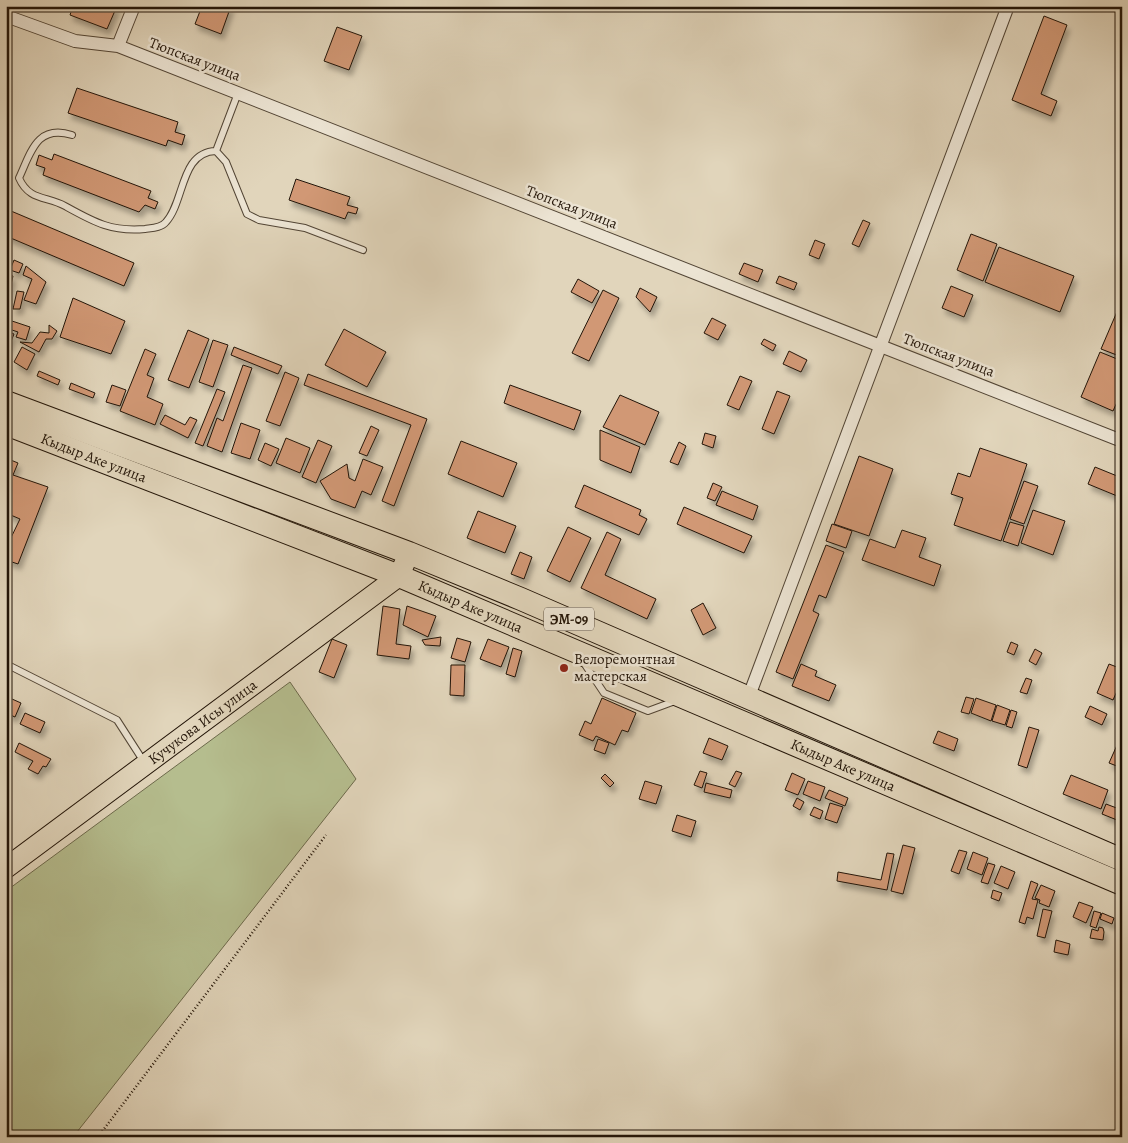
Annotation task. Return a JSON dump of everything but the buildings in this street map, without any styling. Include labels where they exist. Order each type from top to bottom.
[{"type":"highway","name":"Кыдыр Аке улица","points":[[6,402],[409,554],[522,599],[749,696],[1122,860]]},
{"type":"highway","name":"Кыдыр Аке улица","points":[[6,424],[399,576],[576,652],[687,697],[1122,884]]},
{"type":"main road","points":[[399,576],[409,554]]},
{"type":"main road","name":"Кучукова Исы улица","points":[[6,868],[399,576]]},
{"type":"street","points":[[118,46],[134,6]]},
{"type":"street","points":[[749,696],[1008,6]]},
{"type":"street","name":"Тюпская улица","points":[[6,16],[75,41],[118,46],[1122,441]]},
{"type":"lane","points":[[216,151],[238,93]]},
{"type":"lane","points":[[72,135],[59,131],[48,134],[36,142],[19,178],[23,188],[42,200],[59,203],[85,219],[113,229],[136,230],[155,228],[165,224],[172,214],[188,170],[205,152],[216,151]]},
{"type":"lane","points":[[216,151],[226,162],[247,214],[259,220],[305,228],[363,250]]},
{"type":"lane","points":[[6,664],[117,720],[146,765]]},
{"type":"path","points":[[98,1137],[326,835]]},
{"type":"green space","points":[[290,682],[356,779],[73,1137],[6,1137],[6,891]]},
{"type":"place","name":"Велоремонтная мастерская","points":[[564,668]]}]
